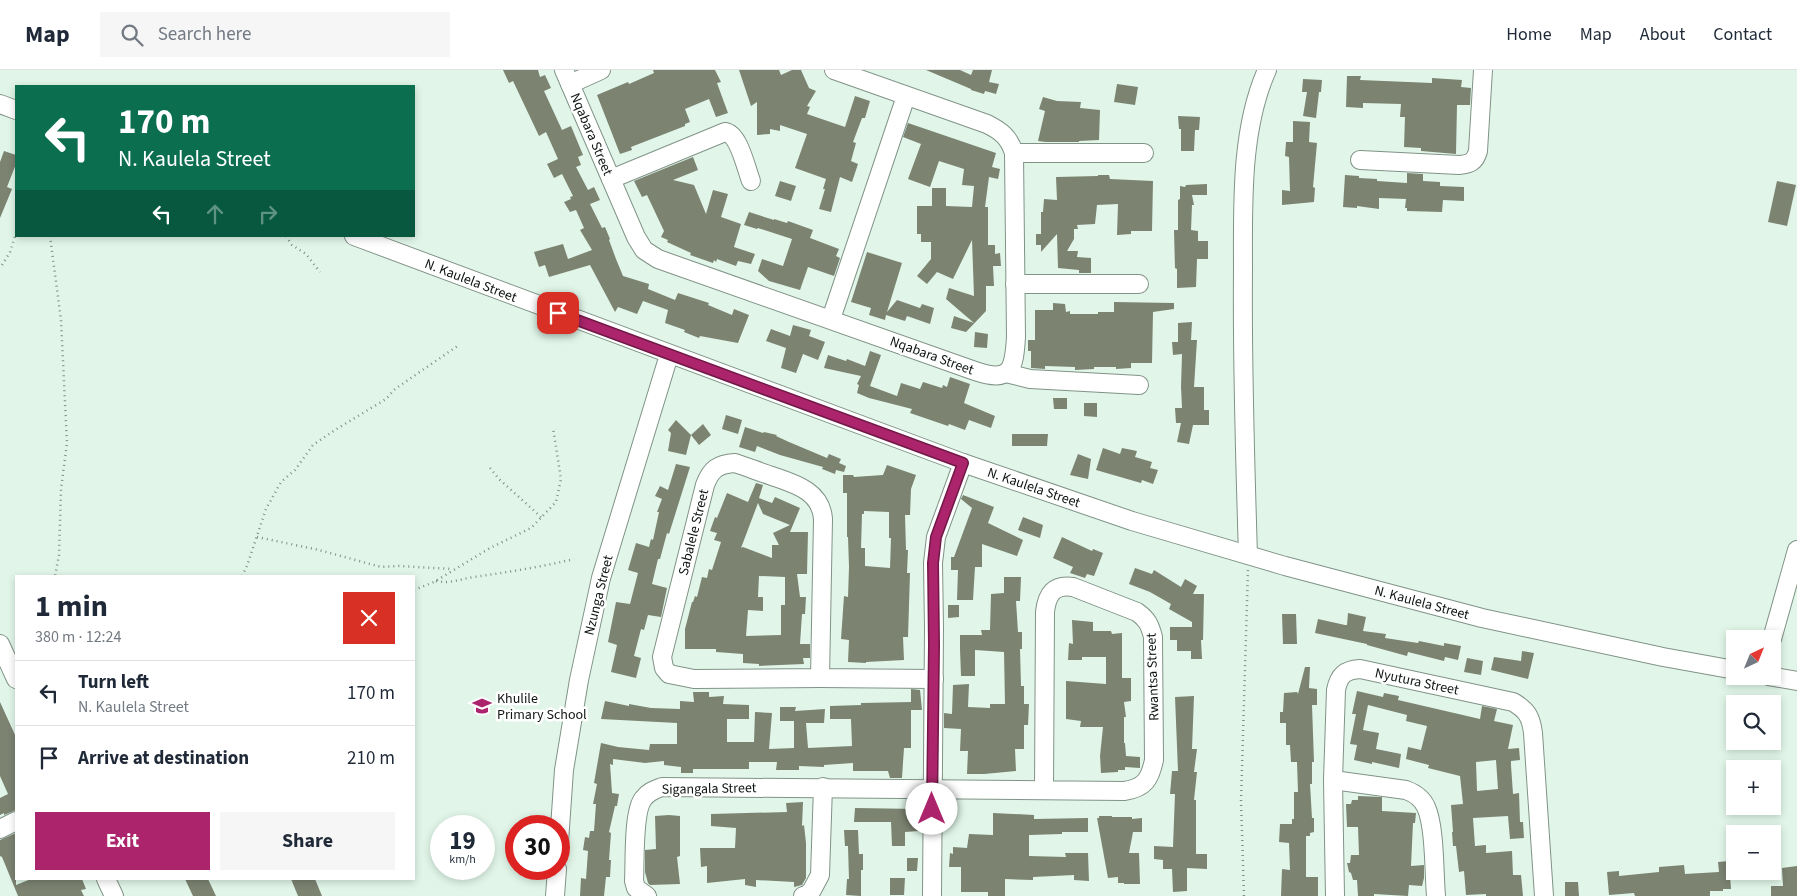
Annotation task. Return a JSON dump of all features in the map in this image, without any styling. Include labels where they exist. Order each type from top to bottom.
[{"type":"street","points":[[567,77],[601,70]]},
{"type":"street","points":[[834,70],[987,124],[999,130],[1008,138],[1014,153],[1015,354],[1012,366],[1006,373]]},
{"type":"street","points":[[1248,555],[1242,369],[1243,183],[1252,117],[1267,70]]},
{"type":"street","points":[[1360,160],[1459,165],[1472,162],[1478,151],[1483,70]]},
{"type":"street","name":"Nqabara Street","points":[[567,77],[636,237],[644,250],[658,259],[992,376],[1006,373],[1030,379],[1139,385]]},
{"type":"street","points":[[831,319],[906,96]]},
{"type":"street","points":[[0,104],[15,110]]},
{"type":"street","points":[[611,179],[725,132],[736,140],[751,181]]},
{"type":"street","points":[[1014,153],[1144,153]]},
{"type":"street","name":"N. Kaulela Street","points":[[357,237],[963,463],[1132,521],[1248,555],[1482,618],[1663,657],[1726,668]]},
{"type":"street","points":[[1015,284],[1139,284]]},
{"type":"street","name":"Nzunga Street","points":[[561,815],[564,770],[579,680],[601,578],[669,355]]},
{"type":"street","name":"Sabalele Street","points":[[820,678],[823,519],[819,502],[800,486],[744,466],[735,463],[716,467],[708,475],[705,485],[662,657],[664,668],[669,674],[694,679],[934,679]]},
{"type":"street","points":[[932,896],[933,563],[936,537],[963,463]]},
{"type":"street","points":[[1775,630],[1797,550]]},
{"type":"street","name":"Rwantsa Street","points":[[932,789],[1044,790],[1134,790],[1148,779],[1154,760],[1154,637],[1150,625],[1146,618],[1137,612],[1074,587],[1058,587],[1048,597],[1045,612],[1044,790]]},
{"type":"street","points":[[0,644],[15,677]]},
{"type":"street","name":"Nyutura Street","points":[[1335,896],[1333,780],[1336,690],[1338,679],[1344,673],[1360,669],[1513,702],[1523,708],[1528,714],[1533,733],[1544,896]]},
{"type":"street","points":[[1781,678],[1797,681]]},
{"type":"street","points":[[1333,780],[1406,790],[1413,792],[1420,799],[1426,806],[1430,819],[1436,896]]},
{"type":"street","name":"Sigangala Street","points":[[647,896],[636,888],[634,881],[637,812],[642,800],[651,791],[662,787],[932,789]]},
{"type":"street","points":[[803,896],[812,890],[820,875],[823,788]]},
{"type":"street","points":[[0,829],[15,822]]},
{"type":"street","points":[[106,880],[114,896]]},
{"type":"street","points":[[555,896],[556,880]]},
{"type":"path","points":[[2,265],[10,252],[16,237]]},
{"type":"path","points":[[50,237],[61,320],[66,443],[61,489],[59,555],[55,575]]},
{"type":"path","points":[[287,237],[292,245],[306,254],[320,272]]},
{"type":"path","points":[[242,575],[266,509],[281,482],[295,470],[313,446],[335,430],[386,399],[396,389],[459,345]]},
{"type":"path","points":[[415,590],[436,581],[490,548],[531,528],[556,502],[561,479],[553,428]]},
{"type":"path","points":[[490,468],[499,480],[541,517]]},
{"type":"path","points":[[257,536],[381,567],[454,569]]},
{"type":"path","points":[[1244,896],[1241,801],[1248,555]]},
{"type":"path","points":[[436,581],[446,583],[574,560]]},
{"type":"building","points":[[503,70],[538,70],[540,77],[545,75],[551,88],[544,91],[562,130],[571,126],[583,155],[578,157],[581,165],[576,167],[588,190],[594,187],[600,200],[590,204],[602,228],[605,227],[623,276],[649,284],[648,289],[675,300],[678,293],[709,303],[708,305],[732,315],[734,309],[749,315],[738,343],[700,336],[699,338],[684,332],[685,330],[665,323],[668,310],[643,301],[637,314],[618,307],[615,312],[590,265],[549,277],[545,265],[539,267],[534,252],[563,244],[568,259],[592,250],[580,230],[584,228],[576,210],[570,212],[564,202],[573,196],[562,174],[554,178],[547,164],[558,159],[546,132],[539,136],[513,81],[509,83]]},
{"type":"building","points":[[653,70],[715,70],[721,82],[717,83],[728,113],[716,117],[709,99],[685,109],[690,122],[685,124],[685,126],[631,147],[632,150],[620,154],[597,95],[654,73]]},
{"type":"building","points":[[739,70],[779,70],[781,75],[792,70],[801,70],[809,88],[816,91],[807,106],[810,107],[807,114],[845,127],[855,96],[870,101],[865,118],[862,118],[853,142],[856,143],[851,161],[858,164],[852,182],[840,177],[831,212],[819,209],[826,179],[795,168],[807,134],[780,125],[780,131],[770,129],[770,134],[757,135],[757,102],[751,106]]},
{"type":"building","points":[[926,70],[960,70],[971,75],[973,70],[992,70],[989,82],[999,84],[996,94],[985,91],[984,94]]},
{"type":"building","points":[[1347,76],[1361,76],[1360,80],[1432,83],[1432,78],[1462,80],[1461,87],[1471,88],[1470,105],[1457,105],[1456,154],[1421,151],[1421,148],[1404,147],[1405,117],[1400,117],[1401,104],[1363,103],[1363,108],[1346,107]]},
{"type":"building","points":[[1303,79],[1322,80],[1316,118],[1303,116],[1307,92],[1302,92]]},
{"type":"building","points":[[1117,84],[1138,87],[1135,105],[1114,102]]},
{"type":"building","points":[[1043,97],[1057,101],[1081,102],[1080,108],[1100,110],[1099,140],[1079,142],[1038,141],[1045,111],[1039,109]]},
{"type":"building","points":[[1178,116],[1200,117],[1199,130],[1195,130],[1194,151],[1181,151],[1181,129],[1179,129]]},
{"type":"building","points":[[1293,121],[1310,122],[1309,142],[1317,143],[1313,187],[1315,188],[1314,202],[1282,205],[1282,190],[1290,191],[1289,157],[1285,156],[1286,142],[1293,142]]},
{"type":"building","points":[[908,123],[996,153],[992,167],[1000,169],[998,179],[989,177],[985,207],[988,207],[988,245],[995,245],[995,254],[1000,253],[1001,266],[993,266],[994,286],[986,286],[986,311],[966,332],[951,328],[954,316],[974,323],[946,299],[949,288],[974,296],[972,240],[953,279],[937,272],[927,284],[917,276],[931,259],[931,242],[921,242],[921,234],[917,234],[917,206],[932,206],[932,188],[946,188],[946,206],[972,207],[974,186],[962,185],[964,169],[939,161],[930,187],[908,179],[921,144],[903,137]]},
{"type":"building","points":[[4,151],[15,155],[15,167],[7,187],[12,189],[0,218],[0,162]]},
{"type":"building","points":[[693,157],[698,170],[673,180],[694,185],[706,214],[713,190],[728,194],[721,217],[741,224],[734,247],[755,254],[751,264],[738,261],[736,266],[717,259],[713,263],[690,255],[691,253],[667,242],[668,240],[661,237],[664,231],[647,195],[642,197],[634,181]]},
{"type":"building","points":[[1407,173],[1423,174],[1423,181],[1440,182],[1440,186],[1464,187],[1464,201],[1443,200],[1442,212],[1407,211],[1407,208],[1405,208],[1406,199],[1379,198],[1379,209],[1357,206],[1357,208],[1343,207],[1345,175],[1377,179],[1377,181],[1407,183]]},
{"type":"building","points":[[1109,175],[1110,179],[1153,181],[1152,231],[1131,231],[1131,234],[1117,235],[1118,204],[1097,205],[1095,224],[1077,225],[1078,229],[1074,229],[1074,239],[1067,251],[1078,251],[1077,257],[1091,258],[1091,273],[1079,273],[1079,270],[1058,268],[1057,234],[1041,252],[1041,245],[1036,245],[1036,234],[1041,234],[1041,212],[1043,212],[1044,199],[1057,200],[1056,177]]},
{"type":"building","points":[[780,181],[796,186],[791,201],[775,196]]},
{"type":"building","points":[[1777,181],[1796,185],[1787,226],[1768,222]]},
{"type":"building","points":[[1207,184],[1207,195],[1192,195],[1194,205],[1192,205],[1191,230],[1198,231],[1198,241],[1208,241],[1208,259],[1197,259],[1196,287],[1177,288],[1174,230],[1178,230],[1180,186]]},
{"type":"building","points":[[749,212],[787,223],[788,221],[813,230],[810,238],[839,249],[836,256],[840,258],[834,276],[808,267],[800,290],[769,281],[758,271],[762,259],[783,266],[792,239],[744,225]]},
{"type":"building","points":[[867,252],[902,263],[887,312],[897,300],[920,308],[922,304],[934,308],[930,324],[907,316],[905,321],[886,315],[885,320],[869,315],[871,308],[851,302]]},
{"type":"building","points":[[1114,302],[1174,303],[1174,309],[1153,312],[1152,363],[1131,363],[1131,368],[1116,369],[1116,367],[1094,367],[1094,369],[1075,370],[1075,367],[1045,366],[1045,369],[1031,368],[1031,351],[1028,351],[1028,340],[1035,340],[1035,310],[1053,310],[1053,303],[1065,304],[1066,312],[1070,311],[1070,314],[1098,314],[1098,312],[1114,312]]},
{"type":"building","points":[[1192,322],[1191,340],[1197,340],[1194,387],[1204,387],[1204,410],[1209,410],[1209,425],[1193,425],[1189,444],[1177,442],[1181,423],[1176,423],[1175,408],[1182,408],[1182,354],[1173,355],[1172,342],[1178,342],[1178,323]]},
{"type":"building","points":[[793,325],[811,330],[809,336],[825,342],[818,360],[803,354],[796,373],[781,368],[786,348],[766,341],[771,329],[790,336]]},
{"type":"building","points":[[975,332],[988,334],[987,348],[974,347]]},
{"type":"building","points":[[870,351],[881,355],[870,386],[897,396],[901,383],[920,389],[923,382],[942,388],[943,385],[947,387],[950,377],[970,384],[964,403],[995,416],[991,428],[969,420],[965,430],[910,413],[912,409],[857,393],[859,385],[857,384],[861,376],[824,368],[828,355],[846,361],[847,359],[865,366]]},
{"type":"building","points":[[1053,398],[1067,398],[1067,409],[1054,409]]},
{"type":"building","points":[[1084,403],[1097,403],[1097,417],[1084,416]]},
{"type":"building","points":[[726,415],[742,420],[738,434],[722,429]]},
{"type":"building","points":[[676,420],[691,435],[686,455],[668,451],[671,433],[668,430]]},
{"type":"building","points":[[703,424],[711,435],[699,445],[691,435]]},
{"type":"building","points":[[745,427],[777,435],[827,458],[829,454],[841,459],[839,463],[846,466],[844,472],[836,470],[835,474],[822,469],[823,467],[780,455],[757,446],[755,452],[739,447]]},
{"type":"building","points":[[1012,434],[1048,434],[1047,446],[1012,446]]},
{"type":"building","points":[[1103,448],[1120,454],[1122,448],[1137,451],[1135,457],[1152,462],[1150,468],[1158,470],[1153,484],[1142,480],[1141,483],[1096,470]]},
{"type":"building","points":[[1078,454],[1091,459],[1088,479],[1070,475]]},
{"type":"building","points":[[676,464],[690,467],[669,534],[667,533],[660,559],[658,559],[652,584],[667,588],[661,617],[648,615],[644,630],[641,629],[634,656],[641,658],[636,678],[611,672],[617,645],[608,642],[616,602],[630,604],[638,573],[628,570],[636,543],[649,547],[651,539],[653,540],[659,512],[657,512],[662,499],[655,496],[660,486],[668,490]]},
{"type":"building","points":[[887,465],[916,475],[911,489],[910,515],[905,515],[906,550],[908,550],[907,573],[910,573],[908,637],[903,637],[904,660],[866,663],[848,662],[849,640],[841,639],[844,596],[848,597],[849,567],[847,493],[843,493],[843,475],[853,475],[854,477],[883,475]],"holes":[[[864,511],[889,512],[889,538],[891,538],[890,568],[865,566],[865,548],[861,548],[862,514],[864,514]]]},
{"type":"building","points":[[756,483],[763,485],[759,498],[772,503],[775,497],[800,508],[790,532],[808,532],[807,574],[797,574],[800,597],[806,597],[805,614],[802,614],[800,644],[810,644],[810,658],[803,658],[804,664],[759,666],[759,664],[743,663],[743,654],[716,652],[716,649],[685,649],[685,629],[692,602],[695,596],[697,597],[702,577],[707,578],[709,569],[712,570],[721,542],[714,540],[717,533],[710,531],[715,517],[717,518],[727,493],[748,502]],"holes":[[[758,503],[763,514],[790,525],[773,533],[779,545],[772,545],[772,558],[743,547],[741,548]],[[759,576],[785,577],[785,605],[781,605],[781,635],[746,636],[748,610],[763,611],[763,597],[758,597]]]},
{"type":"building","points":[[963,495],[994,507],[988,523],[1023,540],[1017,556],[982,544],[982,567],[975,567],[973,600],[957,600],[958,570],[951,570],[951,557],[954,557],[972,508],[961,499]]},
{"type":"building","points":[[1023,517],[1043,525],[1040,538],[1018,530]]},
{"type":"building","points":[[1062,537],[1092,551],[1093,549],[1103,553],[1094,576],[1087,574],[1085,578],[1070,573],[1073,567],[1053,558]]},
{"type":"building","points":[[1135,568],[1152,574],[1154,570],[1181,587],[1185,579],[1197,586],[1193,594],[1204,594],[1203,640],[1201,640],[1202,659],[1191,659],[1191,651],[1177,651],[1177,640],[1170,640],[1170,627],[1192,627],[1192,622],[1169,609],[1171,604],[1150,592],[1129,584]]},
{"type":"building","points":[[1004,577],[1021,577],[1020,601],[1016,601],[1018,632],[1022,632],[1022,649],[1020,649],[1021,686],[1024,686],[1024,704],[1029,704],[1028,725],[1024,725],[1024,749],[1015,749],[1016,771],[967,774],[968,751],[960,751],[961,729],[944,728],[944,713],[952,714],[953,685],[969,684],[968,707],[990,708],[990,704],[1005,704],[1004,652],[975,650],[975,676],[961,676],[960,649],[960,635],[982,635],[981,630],[990,630],[991,594],[1004,593]]},
{"type":"building","points":[[948,605],[959,605],[959,617],[948,618]]},
{"type":"building","points":[[1348,613],[1366,617],[1363,631],[1386,634],[1385,638],[1418,643],[1419,641],[1444,646],[1444,643],[1461,646],[1458,660],[1445,657],[1444,661],[1408,652],[1407,656],[1367,644],[1315,633],[1318,619],[1347,625]]},
{"type":"building","points":[[1282,614],[1296,614],[1297,644],[1283,644]]},
{"type":"building","points":[[1072,620],[1093,622],[1093,631],[1111,631],[1112,634],[1122,633],[1122,678],[1131,678],[1131,701],[1124,702],[1126,717],[1124,717],[1124,743],[1126,756],[1140,757],[1140,768],[1125,767],[1125,770],[1118,770],[1118,772],[1101,773],[1100,756],[1103,727],[1080,727],[1081,721],[1066,719],[1066,681],[1106,684],[1106,657],[1082,657],[1082,660],[1068,660],[1069,643],[1073,644]]},
{"type":"building","points":[[1522,651],[1534,653],[1528,679],[1491,670],[1494,657],[1521,661]]},
{"type":"building","points":[[1467,658],[1483,661],[1481,675],[1464,672]]},
{"type":"building","points":[[1305,667],[1310,667],[1309,688],[1317,689],[1317,705],[1312,705],[1314,762],[1312,762],[1312,784],[1310,784],[1314,832],[1310,833],[1310,836],[1306,836],[1306,877],[1318,877],[1318,896],[1281,896],[1282,869],[1290,870],[1289,843],[1279,842],[1280,824],[1292,824],[1292,819],[1294,819],[1294,792],[1298,792],[1297,762],[1291,762],[1290,745],[1286,745],[1286,723],[1280,723],[1280,712],[1283,712],[1284,693],[1297,692],[1298,694]]},
{"type":"building","points":[[911,689],[920,690],[922,710],[911,710],[911,748],[904,748],[902,778],[890,778],[888,771],[853,771],[853,763],[824,765],[824,767],[799,766],[799,770],[776,770],[777,762],[749,762],[749,769],[693,769],[693,773],[681,773],[681,767],[664,765],[664,761],[645,763],[613,759],[613,765],[610,764],[612,793],[619,794],[609,832],[611,833],[610,877],[606,877],[604,896],[580,896],[581,878],[586,879],[588,851],[583,850],[585,837],[589,838],[590,831],[594,831],[596,804],[593,804],[597,784],[594,783],[601,743],[618,747],[649,750],[650,744],[677,744],[677,723],[601,719],[605,701],[629,706],[629,704],[651,708],[680,709],[680,701],[694,702],[693,692],[709,692],[709,697],[724,696],[723,704],[749,705],[749,719],[727,719],[727,742],[754,742],[755,712],[772,713],[769,749],[794,748],[794,721],[780,721],[780,707],[796,707],[795,711],[825,709],[824,723],[806,723],[808,748],[852,746],[851,719],[830,719],[830,706],[911,702]]},
{"type":"building","points":[[1357,691],[1383,697],[1384,693],[1399,696],[1398,700],[1480,719],[1482,706],[1497,709],[1494,721],[1513,725],[1508,749],[1519,748],[1520,760],[1511,761],[1511,765],[1513,794],[1519,793],[1520,822],[1523,822],[1524,838],[1510,839],[1508,816],[1473,818],[1475,846],[1486,845],[1486,853],[1512,851],[1513,875],[1521,875],[1523,896],[1466,895],[1464,871],[1459,872],[1456,846],[1453,846],[1452,832],[1451,805],[1463,804],[1460,776],[1428,768],[1429,765],[1406,759],[1408,747],[1421,750],[1427,726],[1406,721],[1407,715],[1368,705],[1363,730],[1379,733],[1376,749],[1401,754],[1399,768],[1372,762],[1372,764],[1354,760],[1357,745],[1350,744],[1356,714],[1352,714]],"holes":[[[1496,760],[1498,789],[1477,791],[1476,762]]]},
{"type":"building","points":[[1194,696],[1192,749],[1197,749],[1194,772],[1197,772],[1194,800],[1196,800],[1196,854],[1207,854],[1207,869],[1187,868],[1187,891],[1173,892],[1172,869],[1163,869],[1163,860],[1154,859],[1154,846],[1173,847],[1175,794],[1170,794],[1172,771],[1178,771],[1175,697]]},
{"type":"building","points":[[0,702],[15,735],[15,810],[4,815],[4,813],[0,815],[0,798],[8,794],[0,776]]},
{"type":"building","points":[[1358,796],[1382,797],[1382,811],[1416,813],[1415,823],[1413,823],[1411,866],[1424,865],[1424,878],[1422,886],[1409,885],[1408,896],[1374,894],[1374,896],[1358,896],[1357,880],[1353,880],[1347,863],[1350,863],[1351,855],[1359,855],[1358,827],[1347,827],[1346,804],[1351,804],[1352,800],[1358,800]]},
{"type":"building","points":[[803,802],[802,826],[804,825],[806,843],[806,878],[802,885],[794,887],[794,882],[756,880],[756,887],[745,885],[745,879],[707,883],[707,866],[701,867],[700,848],[735,848],[736,828],[711,826],[711,814],[787,812],[786,803]]},
{"type":"building","points":[[855,808],[919,809],[919,831],[905,832],[905,846],[892,846],[891,822],[854,822]]},
{"type":"building","points":[[993,813],[1034,815],[1034,819],[1088,818],[1088,832],[1029,835],[1029,856],[1066,857],[1065,853],[1088,853],[1089,881],[1074,880],[1074,875],[1033,877],[1033,880],[1005,879],[1005,896],[988,896],[988,892],[961,892],[961,867],[949,867],[950,853],[953,854],[953,847],[967,848],[969,834],[993,835]]},
{"type":"building","points":[[655,816],[680,816],[680,856],[677,857],[680,884],[650,885],[645,872],[645,850],[656,849]]},
{"type":"building","points":[[1099,816],[1142,818],[1142,832],[1133,832],[1129,853],[1139,853],[1140,884],[1118,883],[1118,877],[1108,878],[1097,818]]},
{"type":"building","points":[[844,830],[858,830],[859,854],[863,854],[861,896],[846,895],[847,879],[849,879],[848,846],[845,846]]},
{"type":"building","points":[[15,833],[16,885],[28,880],[82,880],[86,889],[81,890],[84,896],[18,896],[0,856],[0,840]]},
{"type":"building","points":[[907,858],[918,858],[917,871],[907,871]]},
{"type":"building","points":[[1726,861],[1726,880],[1730,880],[1731,889],[1710,891],[1710,896],[1635,896],[1634,893],[1609,895],[1607,872],[1619,871],[1619,876],[1659,872],[1659,867],[1684,865],[1685,874],[1719,872],[1718,862]]},
{"type":"building","points":[[1797,866],[1797,896],[1771,896],[1771,886],[1783,886],[1782,868]]},
{"type":"building","points":[[890,878],[905,878],[904,895],[890,895]]},
{"type":"building","points":[[185,880],[208,880],[216,896],[193,896]]},
{"type":"building","points":[[291,880],[315,880],[322,896],[298,896]]},
{"type":"building","points":[[1565,882],[1578,882],[1579,896],[1565,896]]},
{"type":"place","name":"Khulile Primary School","points":[[482,706]]},
{"type":"route","points":[[558,313],[963,463],[936,537],[933,563],[932,809]]}]
